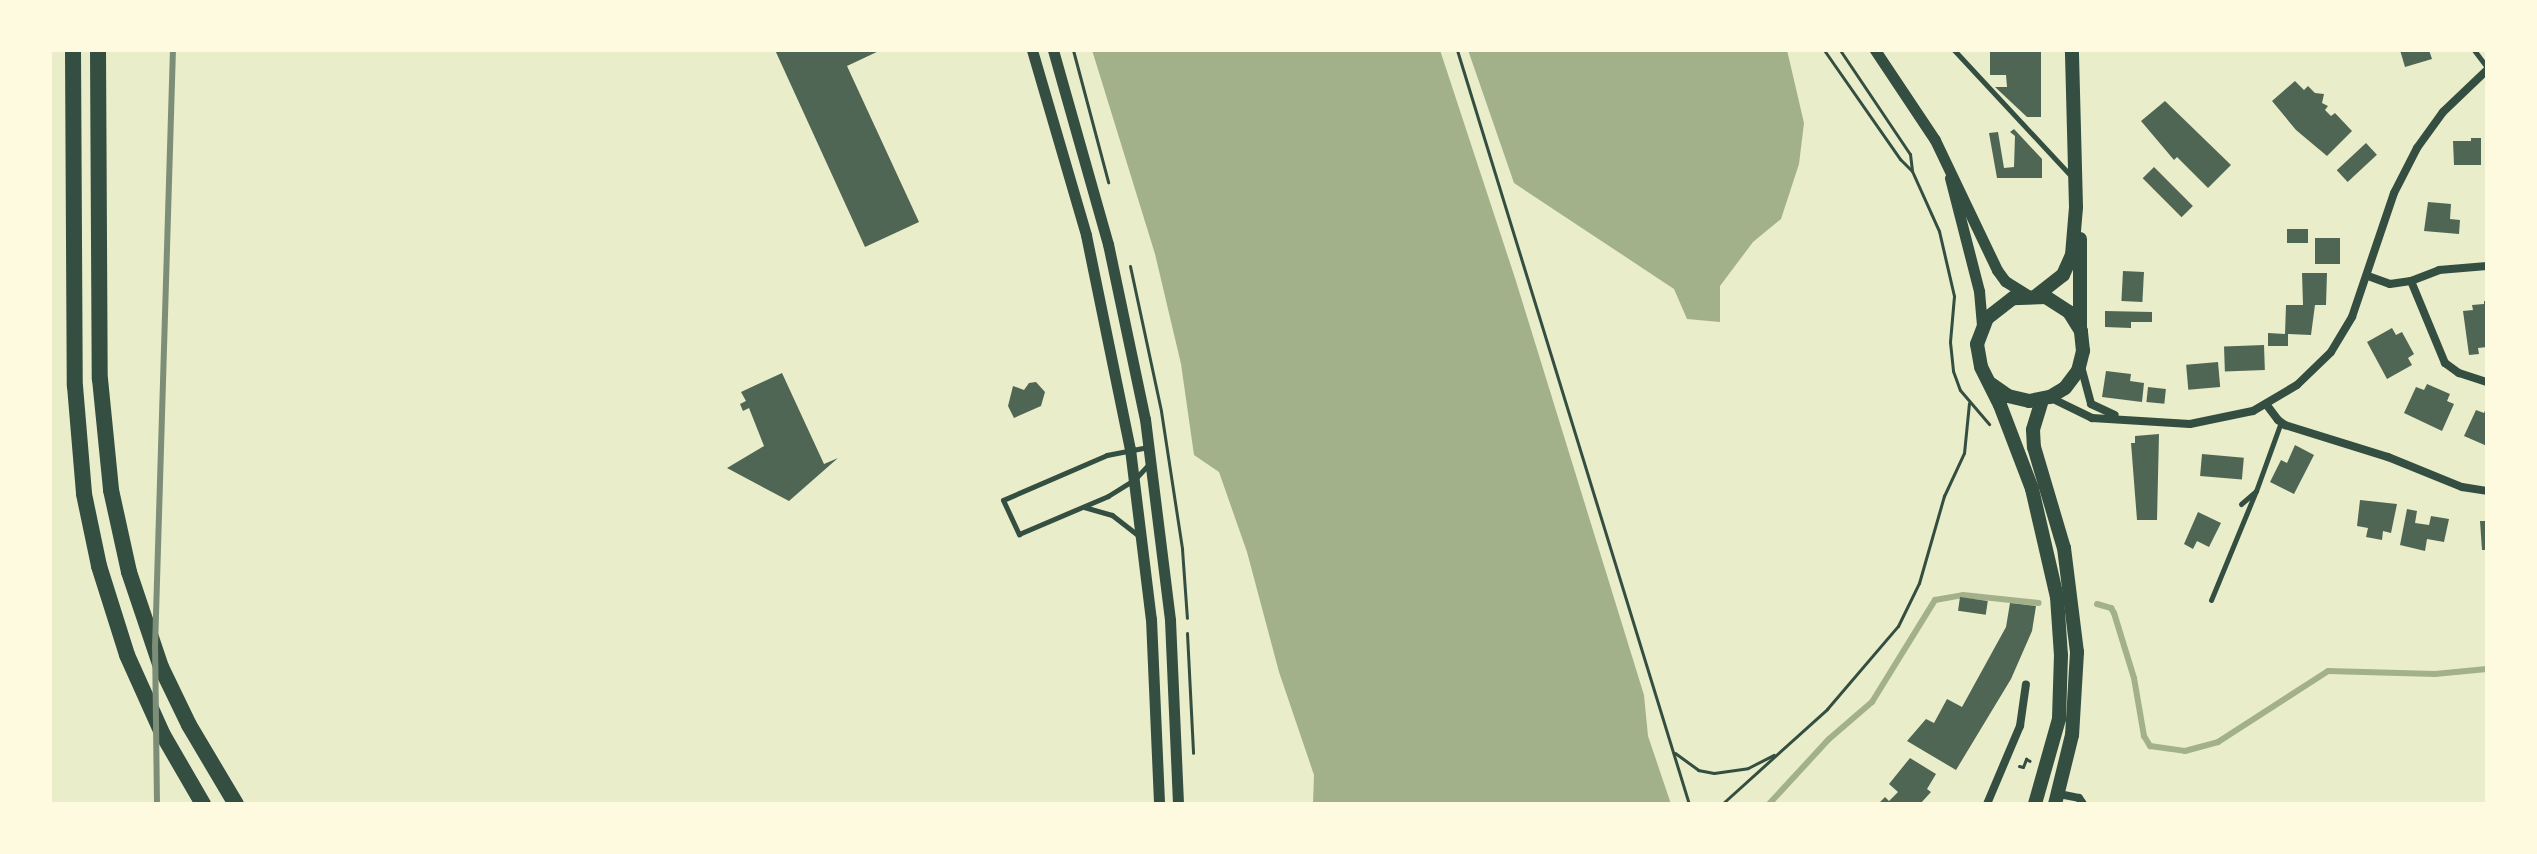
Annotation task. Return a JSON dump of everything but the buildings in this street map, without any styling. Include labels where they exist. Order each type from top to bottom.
[{"type":"highway","points":[[73,50],[75,374],[87,511],[104,583],[131,665],[168,744],[203,804]]},
{"type":"highway","points":[[98,50],[100,379],[114,507],[129,572],[161,667],[189,725],[236,804]]},
{"type":"main road","points":[[1991,384],[2012,398],[2046,398],[2068,385],[2081,363],[2082,267],[2076,207],[2072,50]]},
{"type":"main road","points":[[2035,804],[2059,719],[2058,612],[2038,510],[1977,354],[1982,326],[2000,304],[2032,295],[2054,284],[2068,267],[2076,207]]},
{"type":"main road","points":[[2032,295],[2062,306],[2081,331]]},
{"type":"main road","points":[[2046,398],[2034,424],[2034,447],[2064,548],[2076,635],[2073,723],[2057,799]]},
{"type":"street","points":[[1032,50],[1086,235],[1130,449],[1143,540],[1155,694],[1159,804]]},
{"type":"street","points":[[1053,50],[1108,244],[1152,462],[1172,649],[1178,804]]},
{"type":"street","points":[[1875,50],[1918,112],[1945,159],[1997,270],[2005,281],[2032,295]]},
{"type":"street","points":[[2046,398],[2092,418],[2200,423],[2239,416],[2266,404],[2310,375],[2331,352],[2352,317],[2394,193],[2409,160],[2443,112],[2487,68]]},
{"type":"street","points":[[1945,159],[1979,291],[1982,326]]},
{"type":"street","points":[[2368,276],[2390,284],[2411,281],[2439,270],[2487,266]]},
{"type":"street","points":[[2411,281],[2445,363],[2487,382]]},
{"type":"street","points":[[2081,363],[2083,384],[2091,404],[2127,419]]},
{"type":"street","points":[[2266,404],[2281,422],[2388,457],[2462,487],[2487,491]]},
{"type":"street","points":[[1987,804],[2020,726],[2026,684]]},
{"type":"street","points":[[2057,799],[2079,798],[2083,804]]},
{"type":"lane","points":[[1954,50],[2075,179]]},
{"type":"lane","points":[[2474,50],[2487,68]]},
{"type":"lane","points":[[2211,600],[2281,422]]},
{"type":"lane","points":[[1149,446],[1095,460],[1003,500],[1019,534],[1083,507],[1135,479],[1152,462]]},
{"type":"lane","points":[[2241,504],[2256,491]]},
{"type":"lane","points":[[1083,507],[1112,515],[1143,540]]},
{"type":"path","points":[[1457,50],[1689,804]]},
{"type":"path","points":[[1824,50],[1900,159],[1912,171]]},
{"type":"path","points":[[1840,50],[1903,141],[1912,171],[1939,231],[1951,287]]},
{"type":"path","points":[[1722,804],[1840,696],[1904,614],[1919,583],[1944,496],[1964,453],[1969,403]]},
{"type":"path","points":[[1675,753],[1698,770],[1714,773],[1748,768],[1778,752]]},
{"type":"path","points":[[2023,767],[2026,759],[2034,762]]},
{"type":"shaded area","points":[[1092,50],[1440,50],[1515,278],[1644,695],[1648,736],[1671,804],[1313,804],[1314,775],[1279,672],[1247,552],[1219,472],[1194,455],[1181,364],[1155,254]]},
{"type":"shaded area","points":[[1468,50],[1787,50],[1804,123],[1799,164],[1781,219],[1753,242],[1720,286],[1720,322],[1687,319],[1674,289],[1514,183]]},
{"type":"waterway","points":[[1769,804],[1829,739],[1872,702],[1935,600],[1963,595],[2039,603]]},
{"type":"waterway","points":[[2097,604],[2111,608],[2114,613],[2134,678],[2144,736],[2150,746],[2185,751],[2218,742],[2328,671],[2435,674],[2487,669]]},
{"type":"railway","points":[[157,804],[155,648],[173,50]]}]
